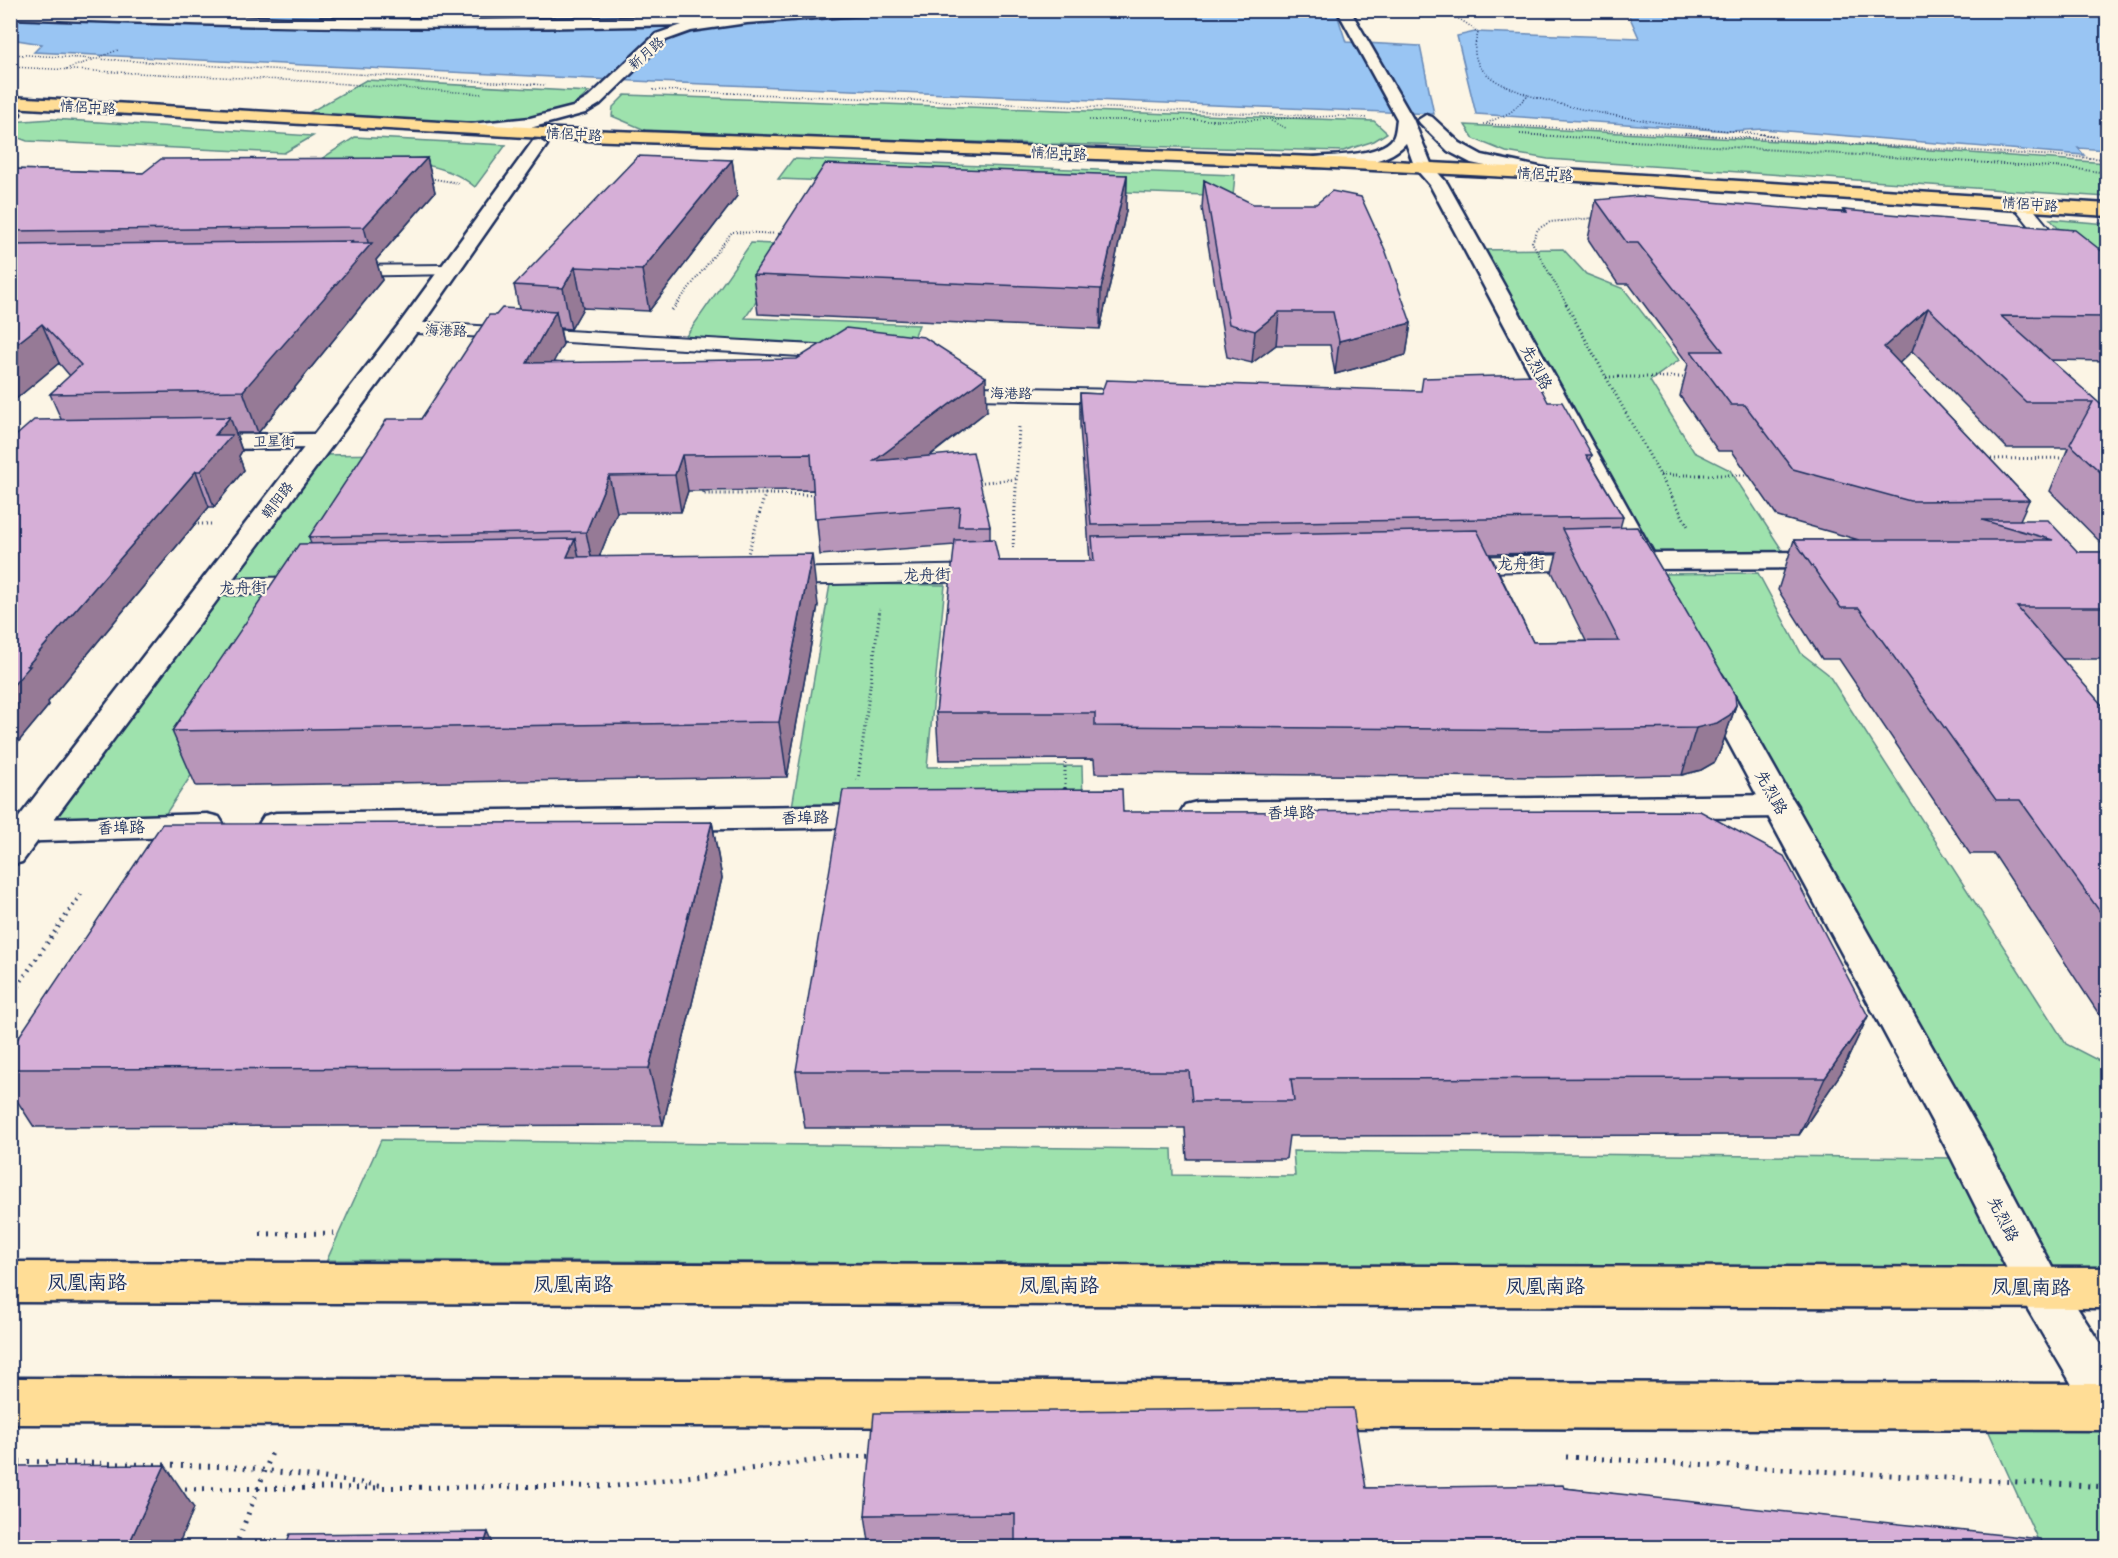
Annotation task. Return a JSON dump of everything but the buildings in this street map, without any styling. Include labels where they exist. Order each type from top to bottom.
[{"type":"main road","name":"情侶中路","points":[[11,111],[1315,162],[1437,173],[1552,187],[2024,209],[2108,210]]},
{"type":"main road","name":"情侶中路","points":[[11,111],[539,145],[1311,175],[1548,174],[2024,209],[2108,220]]},
{"type":"main road","name":"凤凰南路","points":[[10,1282],[2108,1288]]},
{"type":"main road","points":[[10,1401],[2108,1407]]},
{"type":"street","name":"新月路","points":[[467,128],[517,125],[564,115],[590,104],[661,37],[689,27],[747,19],[875,10]]},
{"type":"street","points":[[1343,10],[1417,116],[1454,147],[1477,159],[1548,174]]},
{"type":"street","points":[[10,14],[157,20],[408,25],[629,23],[747,19]]},
{"type":"street","points":[[1315,162],[1359,158],[1389,149],[1400,141],[1417,116]]},
{"type":"street","points":[[1417,116],[1437,173]]},
{"type":"street","points":[[1417,116],[1437,173]]},
{"type":"street","name":"朝阳路","points":[[16,838],[408,328],[539,145]]},
{"type":"street","name":"先烈路","points":[[1437,173],[1542,399],[1660,591]]},
{"type":"street","name":"卫星街","points":[[166,443],[321,441]]},
{"type":"street","points":[[1643,561],[1861,560]]},
{"type":"street","name":"先烈路","points":[[1694,653],[1968,1149],[2039,1287],[2108,1401]]},
{"type":"street","name":"香埠路","points":[[1163,813],[1779,806]]},
{"type":"street","name":"香埠路","points":[[16,838],[183,825],[912,816]]},
{"type":"lane","points":[[2024,209],[2067,261],[2108,292]]},
{"type":"lane","points":[[315,272],[450,270]]},
{"type":"lane","name":"海港路","points":[[408,328],[874,356]]},
{"type":"lane","name":"海港路","points":[[933,363],[974,393],[1143,396]]},
{"type":"lane","name":"龙舟街","points":[[1432,565],[1643,561]]},
{"type":"lane","name":"龙舟街","points":[[741,578],[1011,573]]},
{"type":"lane","name":"龙舟街","points":[[211,587],[340,585]]},
{"type":"path","points":[[1433,10],[1460,19],[1474,28],[1478,34],[1472,51],[1476,62],[1488,74],[1510,88],[1528,95],[1575,108],[1626,117],[1808,140]]},
{"type":"path","points":[[10,54],[608,87],[1336,116],[1417,116],[1452,122],[1808,140],[2108,159]]},
{"type":"path","points":[[10,67],[305,81],[491,95]]},
{"type":"path","points":[[1485,124],[1511,112],[1528,95]]},
{"type":"path","points":[[1084,120],[1250,120],[1336,116]]},
{"type":"path","points":[[1512,134],[2068,168],[2108,173]]},
{"type":"path","points":[[421,178],[459,183]]},
{"type":"path","points":[[1596,218],[1550,222],[1538,229],[1532,242],[1707,561]]},
{"type":"path","points":[[647,342],[732,232],[791,234]]},
{"type":"path","points":[[1606,377],[1689,376]]},
{"type":"path","points":[[1011,573],[1021,394]]},
{"type":"path","points":[[1977,459],[2072,458]]},
{"type":"path","points":[[1660,475],[1756,475]]},
{"type":"path","points":[[970,483],[1016,479]]},
{"type":"path","points":[[707,484],[703,494],[821,495]]},
{"type":"path","points":[[741,578],[765,494]]},
{"type":"path","points":[[188,524],[259,524]]},
{"type":"path","points":[[854,817],[884,575]]},
{"type":"path","points":[[1064,747],[1065,803]]},
{"type":"path","points":[[10,997],[81,894]]},
{"type":"path","points":[[235,1548],[292,1401]]},
{"type":"path","points":[[164,1490],[616,1486],[844,1457],[880,1456]]},
{"type":"path","points":[[1561,1457],[2108,1487]]},
{"type":"path","points":[[10,1461],[239,1467],[400,1488]]},
{"type":"green space","points":[[366,80],[589,92],[567,112],[489,123],[327,117],[310,112]]},
{"type":"green space","points":[[625,95],[1374,121],[1387,133],[1374,141],[1343,151],[849,139],[645,130],[612,116],[613,107]]},
{"type":"green space","points":[[52,119],[313,136],[284,153],[27,141],[11,135],[11,122]]},
{"type":"green space","points":[[1465,125],[1875,146],[2107,163],[2107,197],[1548,159],[1506,152],[1474,139]]},
{"type":"green space","points":[[355,137],[506,145],[475,187],[459,176],[422,164],[402,161],[321,159]]},
{"type":"green space","points":[[793,159],[1235,175],[1233,196],[778,179]]},
{"type":"green space","points":[[2050,219],[2107,224],[2107,263],[2087,261]]},
{"type":"green space","points":[[751,243],[880,248],[769,283],[745,318],[919,325],[908,352],[684,339]]},
{"type":"green space","points":[[1563,249],[1586,274],[1624,289],[1679,360],[1650,381],[1694,452],[1730,470],[1786,556],[1650,557],[1480,250]]},
{"type":"green space","points":[[390,454],[307,600],[163,818],[48,823],[320,455]]},
{"type":"green space","points":[[1758,573],[1801,653],[1828,674],[2066,1044],[2107,1065],[2107,1268],[2050,1268],[1656,574]]},
{"type":"green space","points":[[830,584],[945,585],[927,767],[1082,766],[1083,804],[792,807]]},
{"type":"green space","points":[[381,1140],[1172,1149],[1173,1175],[1295,1176],[1293,1151],[1953,1158],[2007,1268],[327,1260]]},
{"type":"green space","points":[[1980,1412],[2107,1412],[2107,1547],[2041,1547]]},
{"type":"water","points":[[11,10],[1336,11],[1346,42],[1420,46],[1434,114],[655,82],[34,52],[42,44],[11,39]]},
{"type":"water","points":[[1627,11],[2107,11],[2107,150],[2078,148],[2084,155],[1763,129],[1730,131],[1476,114],[1457,36],[1475,32],[1639,38]]}]
